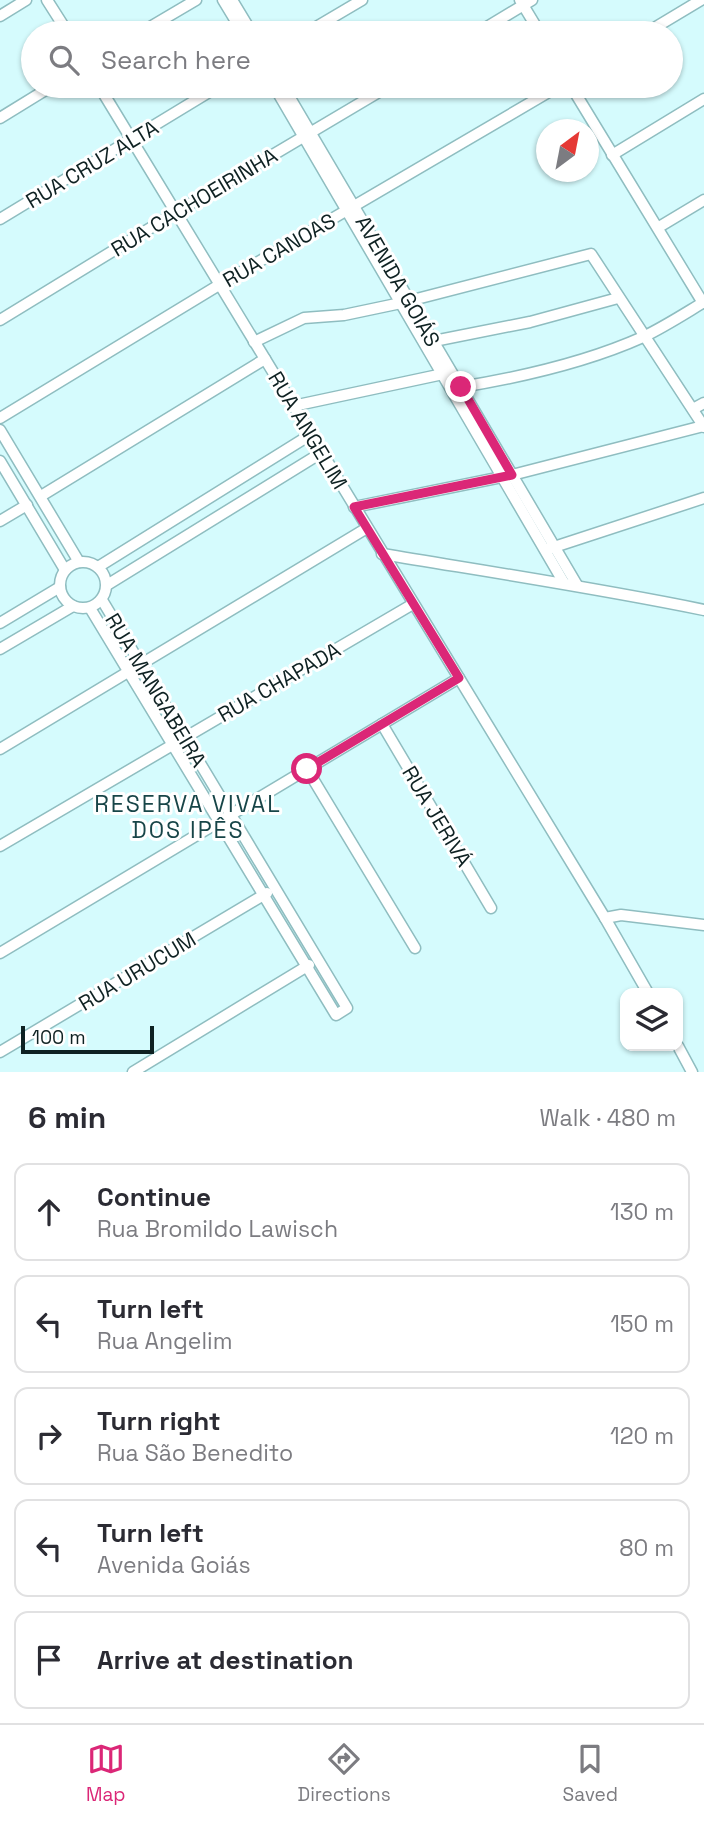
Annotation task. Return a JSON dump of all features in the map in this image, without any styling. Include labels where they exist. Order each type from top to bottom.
[{"type":"street","points":[[0,16],[26,0]]},
{"type":"street","points":[[47,0],[60,21]]},
{"type":"street","points":[[160,21],[196,0]]},
{"type":"street","points":[[223,0],[236,21]]},
{"type":"street","points":[[232,0],[245,21]]},
{"type":"street","points":[[326,21],[362,0]]},
{"type":"street","points":[[666,21],[701,0]]},
{"type":"street","points":[[496,21],[525,2],[534,21]]},
{"type":"street","points":[[0,118],[32,98]]},
{"type":"street","name":"RUA ANGELIM","points":[[106,98],[606,918],[645,988]]},
{"type":"street","name":"RUA CRUZ ALTA","points":[[0,219],[199,98]]},
{"type":"street","name":"AVENIDA GOIÁS","points":[[282,98],[308,134]]},
{"type":"street","name":"AVENIDA GOIÁS","points":[[289,98],[405,301],[443,374],[550,549],[577,585]]},
{"type":"street","name":"RUA CACHOEIRINHA","points":[[0,320],[369,98]]},
{"type":"street","name":"RUA CANOAS","points":[[0,418],[219,285],[539,98]]},
{"type":"street","points":[[461,387],[517,378],[595,355],[644,337],[704,302],[578,98]]},
{"type":"street","points":[[612,155],[704,99]]},
{"type":"street","points":[[659,227],[704,200]]},
{"type":"street","points":[[254,342],[304,318],[344,315],[591,254],[704,427],[507,476],[354,507]]},
{"type":"street","points":[[433,341],[530,322],[618,298]]},
{"type":"street","name":"AVENIDA GOIÁS","points":[[405,301],[461,387],[507,476]]},
{"type":"street","points":[[41,496],[265,359]]},
{"type":"street","points":[[293,406],[443,374]]},
{"type":"street","points":[[693,409],[704,403]]},
{"type":"street","points":[[0,430],[79,562]]},
{"type":"street","points":[[98,567],[310,435]]},
{"type":"street","points":[[107,585],[321,453]]},
{"type":"street","points":[[0,461],[65,570]]},
{"type":"street","points":[[550,549],[704,498]]},
{"type":"street","points":[[0,522],[27,505]]},
{"type":"street","points":[[0,749],[367,528]]},
{"type":"street","name":"AVENIDA GOIÁS","points":[[550,549],[564,583]]},
{"type":"street","points":[[382,554],[577,585],[704,610]]},
{"type":"street","points":[[79,562],[98,567],[106,578],[107,585],[102,600],[90,608],[78,608],[66,601],[60,587],[65,570],[79,562]]},
{"type":"street","points":[[0,623],[60,587]]},
{"type":"street","name":"RUA MANGABEIRA","points":[[90,608],[336,1015],[347,1008],[102,600]]},
{"type":"street","name":"RUA CHAPADA","points":[[0,846],[413,604]]},
{"type":"street","points":[[0,649],[73,606]]},
{"type":"street","points":[[0,953],[459,678]]},
{"type":"street","name":"RUA JERIVÁ","points":[[382,724],[491,908]]},
{"type":"street","points":[[307,769],[415,948]]},
{"type":"street","name":"RUA URUCUM","points":[[0,1052],[275,889]]},
{"type":"street","points":[[606,918],[621,915],[704,925]]},
{"type":"street","points":[[133,1072],[318,960]]},
{"type":"street","points":[[681,1051],[692,1072]]},
{"type":"district","name":"RESERVA VIVAL DOS IPÊS","points":[[188,817]]},
{"type":"route","points":[[307,769],[459,678],[354,507],[512,475],[461,387]]}]
